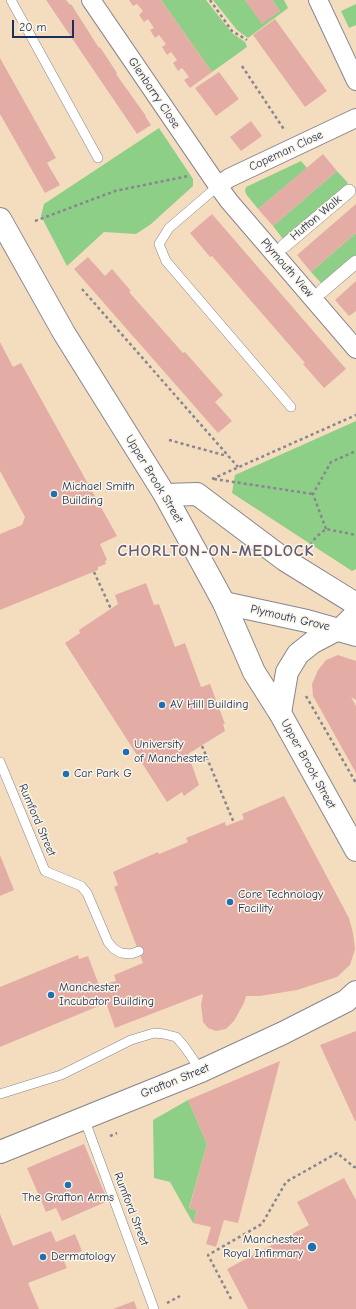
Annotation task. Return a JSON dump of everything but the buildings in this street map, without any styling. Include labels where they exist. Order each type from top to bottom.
[{"type":"main road","name":"Upper Brook Street","points":[[2,227],[64,333],[165,495],[224,603],[254,672],[280,712],[356,850]]},
{"type":"main road","points":[[165,495],[204,486],[285,560],[356,604]]},
{"type":"main road","name":"Plymouth Grove","points":[[224,603],[307,621],[347,632]]},
{"type":"main road","points":[[280,712],[287,672],[298,654],[313,642],[347,632]]},
{"type":"main road","name":"Grafton Street","points":[[0,1152],[200,1071],[283,1033],[353,998]]},
{"type":"street","name":"Glenbarry Close","points":[[91,0],[218,186]]},
{"type":"street","points":[[318,0],[356,81]]},
{"type":"street","name":"Copeman Close","points":[[218,186],[229,178],[356,118]]},
{"type":"street","name":"Plymouth View","points":[[218,186],[229,201],[356,349]]},
{"type":"street","name":"Hutton Walk","points":[[284,246],[349,191]]},
{"type":"street","points":[[322,291],[356,262]]},
{"type":"street","points":[[347,632],[356,611]]},
{"type":"lane","points":[[10,0],[98,158]]},
{"type":"lane","points":[[218,186],[169,228],[159,244],[166,261],[291,407]]},
{"type":"lane","name":"Rumford Street","points":[[0,762],[45,871],[81,886],[88,893],[108,942],[114,949],[121,953],[131,954],[139,951]]},
{"type":"lane","points":[[0,1094],[60,1075],[131,1040],[154,1033],[164,1034],[176,1038],[184,1046],[200,1071]]},
{"type":"lane","name":"Rumford Street","points":[[84,1118],[154,1309]]},
{"type":"path","points":[[210,0],[232,31],[247,40]]},
{"type":"path","points":[[242,66],[289,136]]},
{"type":"path","points":[[35,221],[115,191],[195,175]]},
{"type":"path","points":[[82,289],[238,467]]},
{"type":"path","points":[[204,486],[238,467],[356,415]]},
{"type":"path","points":[[170,440],[228,456]]},
{"type":"path","points":[[312,494],[331,462],[356,451]]},
{"type":"path","points":[[204,486],[312,494]]},
{"type":"path","points":[[312,494],[326,529]]},
{"type":"path","points":[[306,550],[316,537],[326,529],[356,535]]},
{"type":"path","points":[[94,572],[111,609]]},
{"type":"path","points":[[305,691],[306,697],[356,783]]},
{"type":"path","points":[[202,746],[234,823]]},
{"type":"path","points":[[110,1136],[117,1133]]},
{"type":"path","points":[[231,1299],[208,1255],[262,1224],[286,1182],[338,1153],[354,1167],[356,1167]]},
{"type":"path","points":[[167,1303],[180,1296]]},
{"type":"green space","points":[[161,0],[206,0],[232,33],[245,42],[247,47],[212,72]]},
{"type":"green space","points":[[213,0],[245,0],[262,23],[280,11],[272,0],[284,0],[288,8],[248,38],[237,30]]},
{"type":"green space","points":[[356,4],[356,25],[349,28],[341,11]]},
{"type":"green space","points":[[159,128],[193,179],[193,186],[151,224],[136,234],[104,232],[67,266],[41,216],[44,204]]},
{"type":"green space","points":[[301,161],[307,168],[258,209],[246,194],[246,187]]},
{"type":"green space","points":[[337,171],[348,183],[283,239],[273,226]]},
{"type":"green space","points":[[356,233],[356,255],[322,284],[311,272]]},
{"type":"green space","points":[[356,421],[356,569],[352,571],[232,493],[235,475]]},
{"type":"green space","points":[[188,1100],[207,1144],[189,1208],[197,1210],[193,1223],[170,1182],[154,1178],[153,1120]]},
{"type":"place","name":"Michael Smith Building","points":[[54,494]]},
{"type":"place","name":"AV Hill Building","points":[[162,705]]},
{"type":"place","name":"University of Manchester","points":[[126,752]]},
{"type":"place","name":"Car Park G","points":[[66,774]]},
{"type":"place","name":"Core Technology Facility","points":[[230,902]]},
{"type":"place","name":"Manchester Incubator Building","points":[[51,995]]},
{"type":"place","name":"The Grafton Arms","points":[[68,1185]]},
{"type":"place","name":"Manchester Royal Infirmary","points":[[312,1247]]},
{"type":"place","name":"Dermatology","points":[[43,1257]]},
{"type":"district","name":"CHORLTON-ON-MEDLOCK","points":[[216,551]]}]
